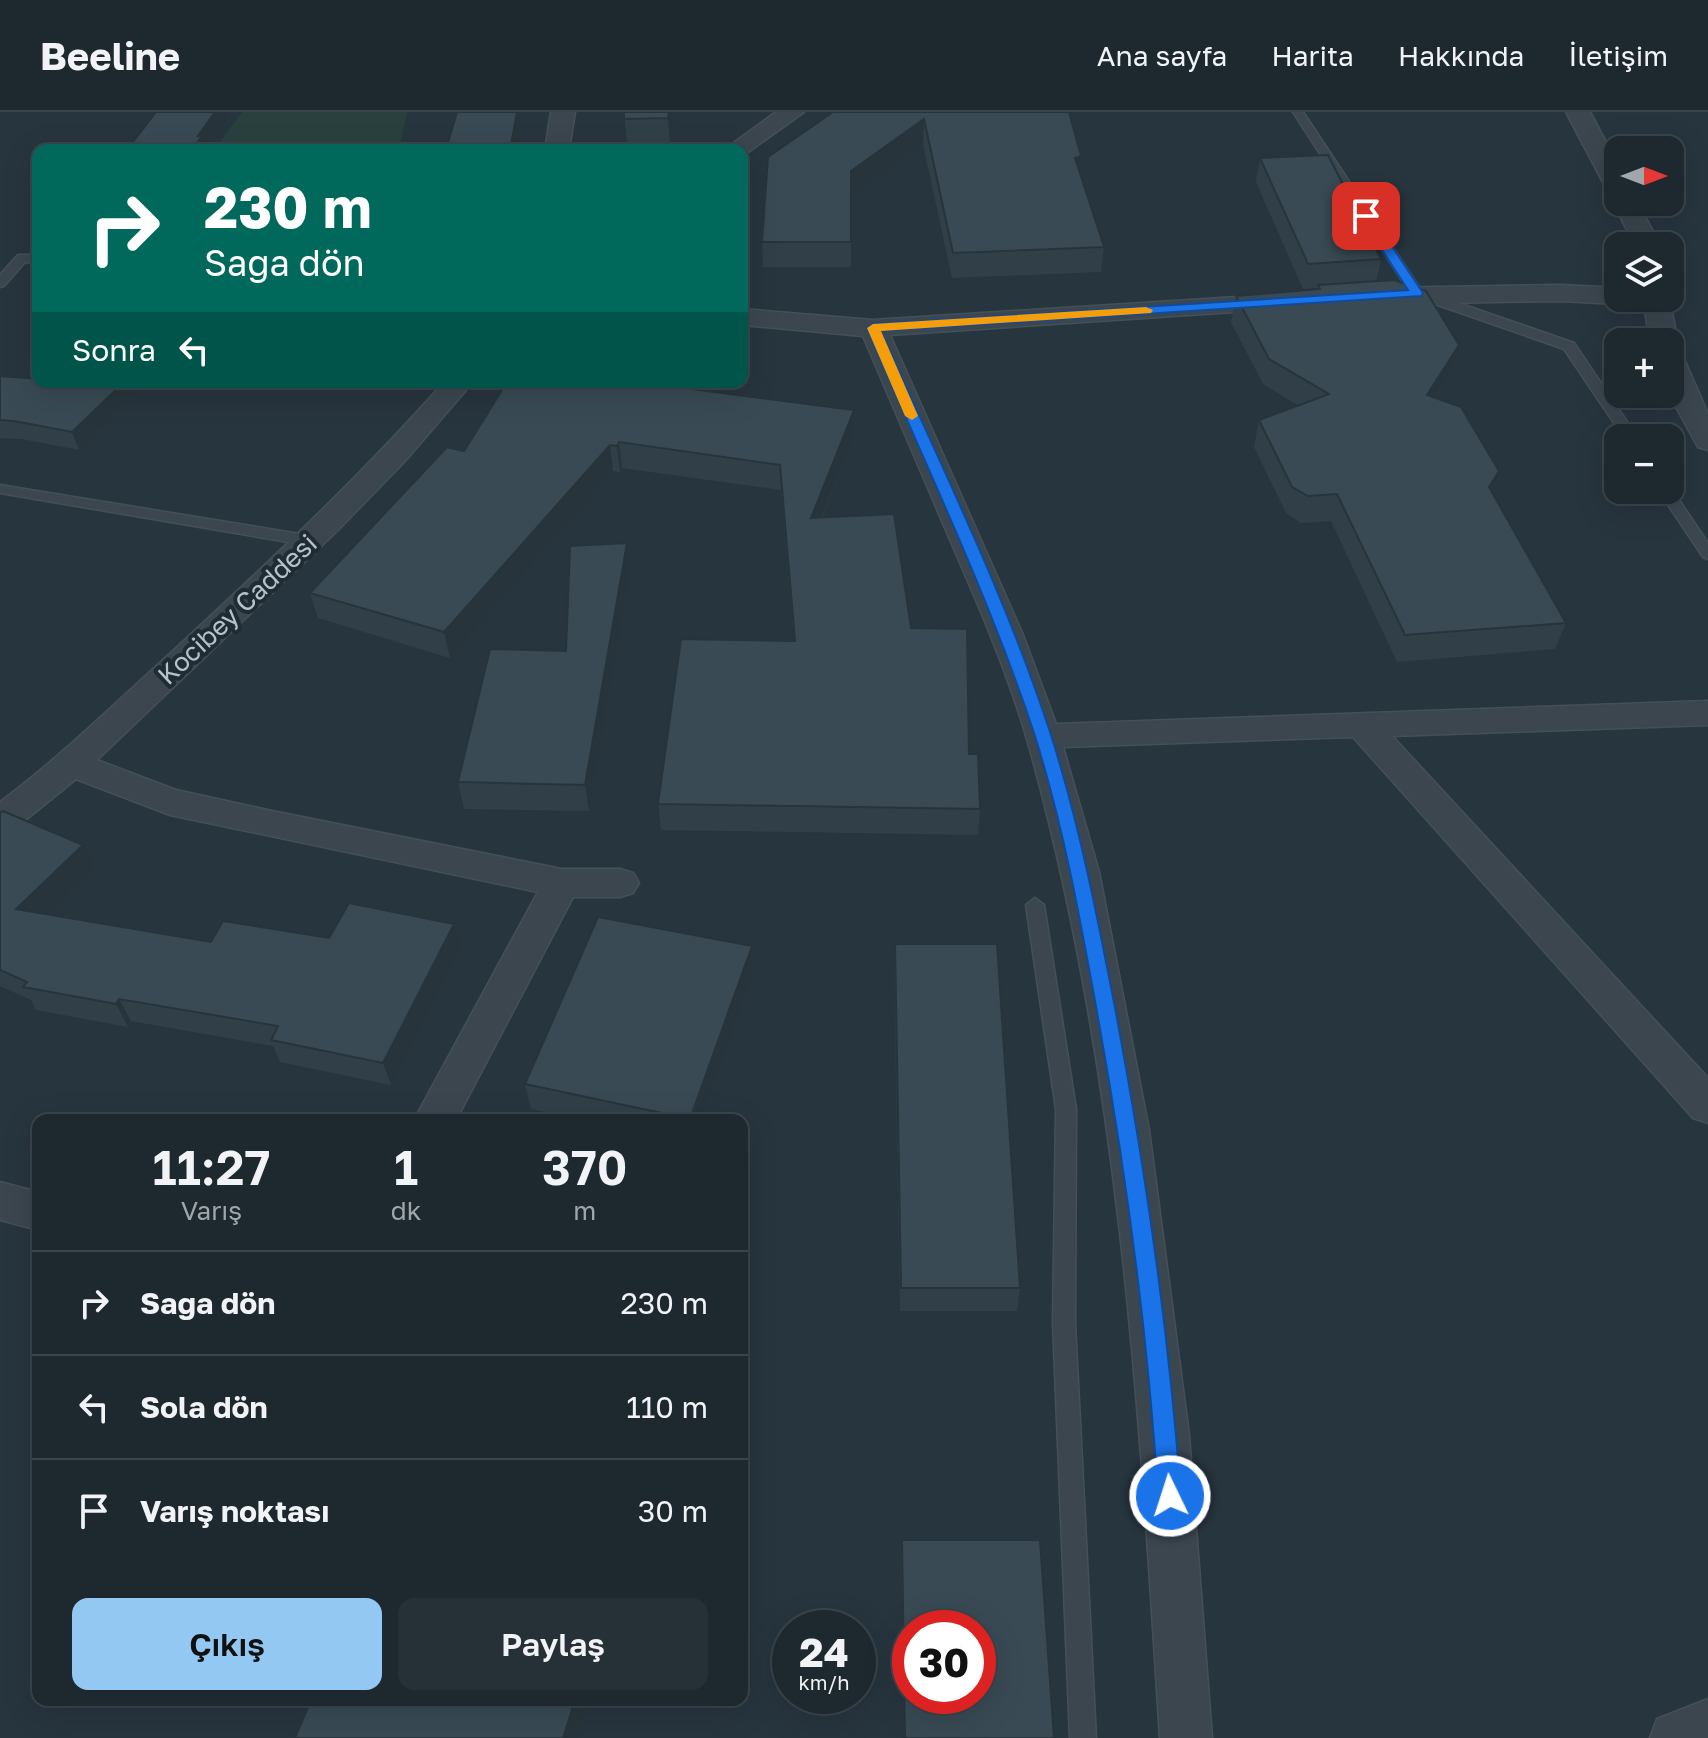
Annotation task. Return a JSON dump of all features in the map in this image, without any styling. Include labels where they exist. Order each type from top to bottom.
[{"type":"street","points":[[558,144],[563,112]]},
{"type":"street","points":[[745,144],[792,112]]},
{"type":"street","points":[[1578,112],[1604,161]]},
{"type":"street","points":[[1354,297],[1416,293],[1604,295]]},
{"type":"street","points":[[748,318],[873,328],[1308,300]]},
{"type":"street","points":[[873,328],[1007,635],[1043,736],[1080,872],[1128,1130],[1165,1435],[1186,1738]]},
{"type":"street","name":"Kocibey Caddesi","points":[[3,815],[71,763],[312,541],[425,424],[454,388]]},
{"type":"street","points":[[1684,396],[1708,441]]},
{"type":"street","points":[[1043,736],[1708,713]]},
{"type":"street","points":[[1362,725],[1708,1106]]},
{"type":"street","points":[[71,763],[170,802],[562,883],[620,883]]},
{"type":"street","points":[[438,1114],[562,883]]},
{"type":"street","points":[[0,1201],[32,1209]]},
{"type":"street","points":[[1676,1738],[1708,1725]]},
{"type":"lane","points":[[1298,112],[1416,293],[1569,346],[1622,424]]},
{"type":"lane","points":[[0,283],[22,258],[32,259]]},
{"type":"lane","points":[[0,489],[312,541]]},
{"type":"lane","points":[[1674,504],[1708,554]]},
{"type":"lane","points":[[1035,905],[1066,1109],[1064,1323],[1083,1738]]},
{"type":"green space","points":[[242,112],[407,112],[400,144],[218,144]]},
{"type":"building","points":[[156,112],[215,112],[198,136],[202,136],[196,144],[132,144]]},
{"type":"building","points":[[457,112],[517,112],[511,144],[448,144]]},
{"type":"building","points":[[624,112],[669,112],[668,118],[624,119]]},
{"type":"building","points":[[833,112],[1069,112],[1081,156],[1075,158],[1104,247],[953,253],[924,119],[851,171],[851,242],[762,242],[768,157]]},
{"type":"building","points":[[1328,155],[1381,259],[1308,264],[1260,158]]},
{"type":"building","points":[[1394,280],[1426,291],[1459,345],[1427,395],[1461,407],[1499,471],[1489,487],[1566,623],[1405,635],[1337,494],[1308,496],[1292,487],[1259,420],[1329,394],[1269,359],[1236,296],[1320,289],[1318,285]]},
{"type":"building","points":[[0,376],[32,379],[32,388],[118,388],[72,432],[0,420]]},
{"type":"building","points":[[503,388],[684,388],[854,410],[811,518],[894,514],[911,628],[967,629],[969,754],[978,754],[980,809],[658,804],[681,639],[795,641],[780,465],[619,442],[617,446],[610,445],[444,632],[310,593],[447,447],[464,451]]},
{"type":"building","points":[[627,543],[585,785],[458,782],[490,649],[566,651],[570,546]]},
{"type":"building","points":[[3,811],[83,845],[16,909],[211,942],[223,921],[329,938],[349,903],[454,924],[383,1063],[271,1040],[278,1026],[119,999],[116,1004],[23,987],[27,982],[0,970],[0,813]]},
{"type":"building","points":[[598,917],[752,946],[692,1114],[666,1114],[525,1084]]},
{"type":"building","points":[[895,944],[997,944],[1020,1288],[901,1288]]},
{"type":"building","points":[[902,1540],[1040,1540],[1054,1738],[905,1738],[905,1714],[996,1714],[996,1610],[903,1610]]},
{"type":"building","points":[[308,1706],[573,1706],[563,1738],[295,1738]]},
{"type":"slow traffic","points":[[912,416],[873,328],[1146,310]]},
{"type":"route","points":[[1170,1496],[1128,1130],[1080,872],[1043,736],[1007,635],[873,328],[1416,293],[1366,216]]}]
